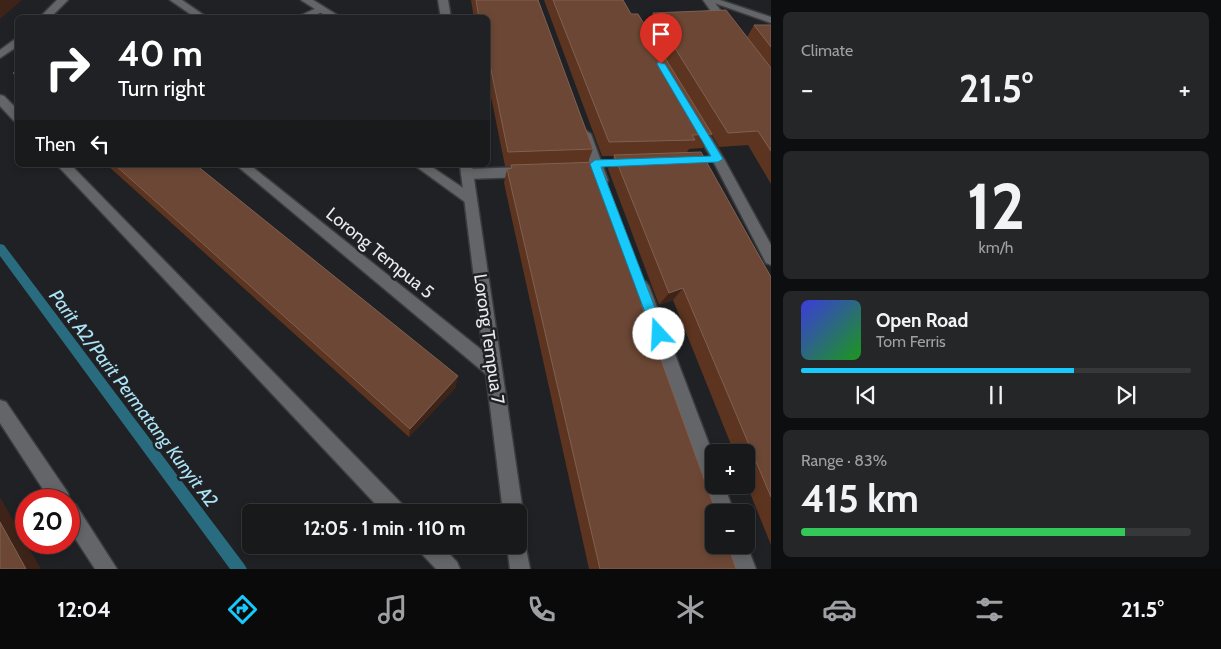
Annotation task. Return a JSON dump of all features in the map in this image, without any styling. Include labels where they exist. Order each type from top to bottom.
[{"type":"street","points":[[47,15],[64,0]]},
{"type":"street","points":[[175,0],[198,15]]},
{"type":"street","points":[[306,0],[332,15]]},
{"type":"street","points":[[444,0],[446,15]]},
{"type":"street","points":[[709,0],[771,20]]},
{"type":"street","points":[[709,0],[734,35]]},
{"type":"street","points":[[306,15],[321,8]]},
{"type":"street","points":[[52,10],[58,15]]},
{"type":"street","points":[[0,55],[15,42]]},
{"type":"street","points":[[0,99],[15,115]]},
{"type":"street","points":[[693,117],[718,159],[771,259]]},
{"type":"street","points":[[579,118],[608,196]]},
{"type":"street","points":[[700,159],[718,159]]},
{"type":"street","points":[[65,167],[388,504]]},
{"type":"street","name":"Lorong Tempua 5","points":[[244,167],[494,370]]},
{"type":"street","points":[[423,167],[470,200]]},
{"type":"street","points":[[467,169],[539,171]]},
{"type":"street","name":"Lorong Tempua 7","points":[[467,169],[512,504]]},
{"type":"street","points":[[635,270],[705,459]]},
{"type":"street","points":[[0,408],[54,489]]},
{"type":"street","points":[[80,528],[107,569]]},
{"type":"street","points":[[436,554],[450,569]]},
{"type":"street","points":[[518,554],[520,569]]},
{"type":"street","points":[[740,554],[746,569]]},
{"type":"building","points":[[476,0],[538,0],[593,149],[508,152],[490,65],[490,15],[478,15]]},
{"type":"building","points":[[553,0],[623,0],[631,14],[638,14],[712,134],[692,135],[695,140],[609,142]]},
{"type":"building","points":[[726,10],[771,68],[771,151],[758,131],[728,133],[653,13]]},
{"type":"building","points":[[754,25],[771,25],[771,47]]},
{"type":"building","points":[[701,152],[771,277],[771,497],[755,459],[755,444],[749,444],[683,288],[669,293],[614,155]]},
{"type":"building","points":[[599,162],[651,300],[641,304],[705,481],[705,494],[710,494],[713,504],[705,504],[705,554],[731,554],[736,569],[600,569],[507,169],[512,168],[511,165]]},
{"type":"building","points":[[117,167],[198,167],[458,376],[410,429]]},
{"type":"building","points":[[0,522],[15,549],[15,554],[18,554],[26,569],[0,569]]},
{"type":"waterway","name":"Parit A2/Parit Permatang Kunyit A2","points":[[0,248],[239,569]]},
{"type":"route","points":[[659,334],[595,164],[654,160],[718,159],[661,64]]}]
